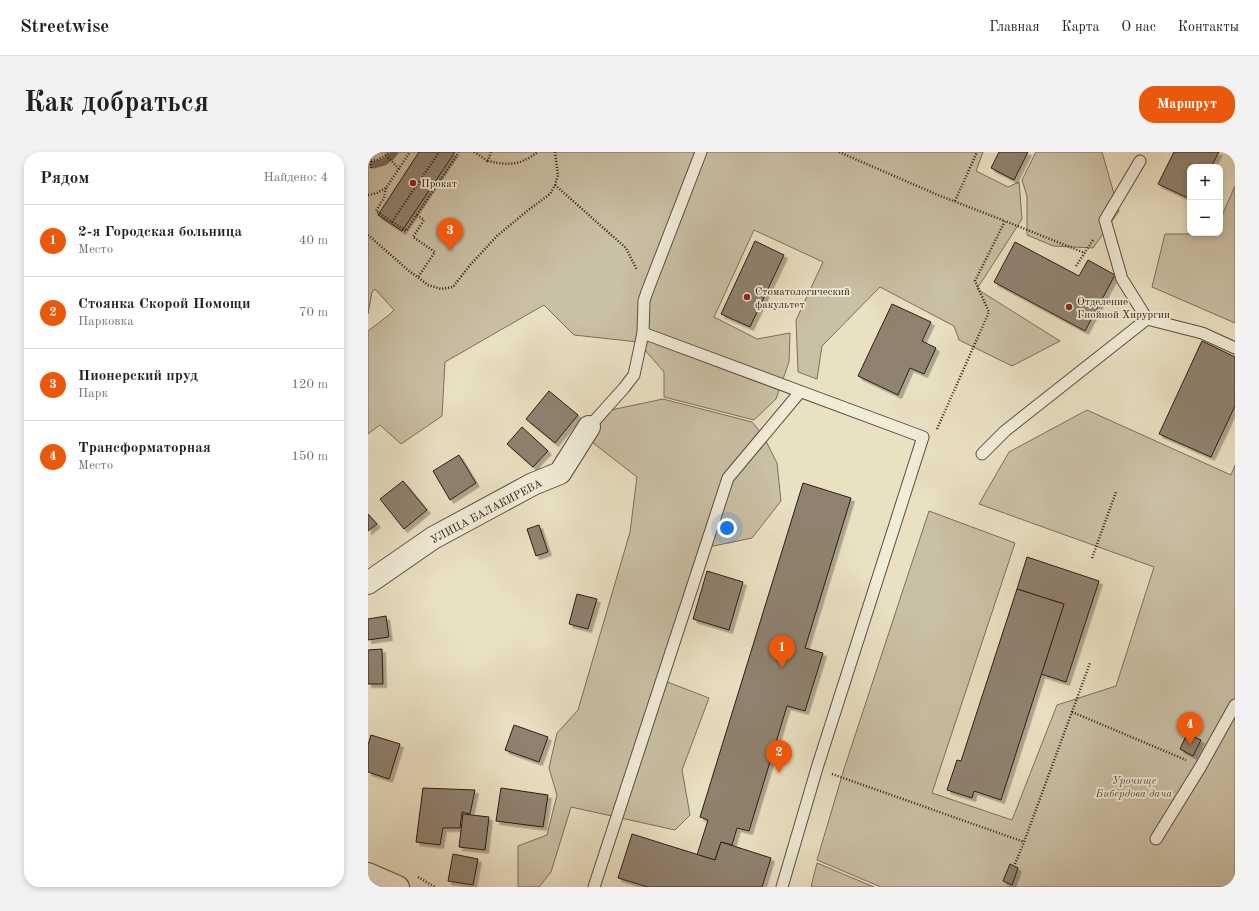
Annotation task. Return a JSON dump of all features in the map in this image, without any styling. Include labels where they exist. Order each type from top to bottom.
[{"type":"street","name":"УЛИЦА БАЛАКИРЕВА","points":[[368,583],[433,538],[533,484],[560,473],[589,427]]},
{"type":"street","points":[[368,874],[398,887]]},
{"type":"lane","points":[[589,427],[634,375],[643,333],[644,301],[701,152]]},
{"type":"lane","points":[[1140,162],[1105,220],[1122,279],[1146,319],[1202,332],[1235,348]]},
{"type":"lane","points":[[982,454],[1005,430],[1146,319]]},
{"type":"lane","points":[[643,333],[923,437],[817,768],[782,887]]},
{"type":"lane","points":[[594,887],[728,478],[800,392]]},
{"type":"lane","points":[[1156,839],[1201,766],[1235,705]]},
{"type":"path","points":[[371,168],[370,161],[382,158],[390,152]]},
{"type":"path","points":[[410,152],[386,188],[384,198],[376,211],[406,231],[459,152]]},
{"type":"path","points":[[392,222],[439,152]]},
{"type":"path","points":[[474,152],[488,161],[508,164],[515,164],[526,160],[538,152]]},
{"type":"path","points":[[488,161],[490,152]]},
{"type":"path","points":[[368,235],[408,270],[428,285],[441,289],[453,287],[470,265],[497,236],[527,210],[550,194],[558,175],[556,152]]},
{"type":"path","points":[[839,152],[955,201],[1085,253]]},
{"type":"path","points":[[955,201],[977,152]]},
{"type":"path","points":[[386,155],[399,169]]},
{"type":"path","points":[[555,185],[626,248],[647,292]]},
{"type":"path","points":[[368,195],[386,188]]},
{"type":"path","points":[[417,216],[424,220],[413,237],[436,252],[418,278]]},
{"type":"path","points":[[1076,266],[1105,220]]},
{"type":"path","points":[[935,432],[989,312],[975,281],[1005,221]]},
{"type":"path","points":[[1092,558],[1116,492]]},
{"type":"path","points":[[1015,864],[1090,662]]},
{"type":"path","points":[[1072,712],[1201,766]]},
{"type":"path","points":[[817,768],[1024,842]]},
{"type":"green space","points":[[368,152],[983,152],[976,171],[1008,187],[1019,182],[1022,219],[977,289],[1060,341],[1012,366],[959,340],[954,326],[880,287],[822,346],[817,379],[798,372],[796,320],[823,262],[754,230],[714,317],[757,339],[790,333],[789,362],[776,399],[754,420],[664,397],[664,372],[638,342],[574,335],[544,305],[445,362],[442,416],[401,444],[380,425],[368,434],[368,331],[394,310],[375,289],[372,292],[368,314]]},
{"type":"green space","points":[[1036,152],[1102,152],[1119,211],[1093,248],[1053,246],[1027,235],[1027,196],[1022,180]]},
{"type":"green space","points":[[1235,186],[1235,323],[1152,287],[1165,234],[1187,234],[1187,236],[1223,236],[1223,213]]},
{"type":"green space","points":[[663,399],[752,422],[763,435],[777,463],[781,501],[752,538],[699,549],[657,678],[709,698],[682,770],[690,815],[675,830],[571,807],[551,872],[539,887],[518,887],[518,846],[547,835],[557,795],[549,768],[557,733],[578,710],[630,532],[637,477],[588,439],[611,410]]},
{"type":"green space","name":"Урочище Бибердова дача","points":[[1087,410],[1231,475],[1235,465],[1235,887],[881,887],[817,860],[844,769],[929,511],[1015,543],[932,793],[1012,820],[1057,705],[1116,686],[1154,567],[979,504],[1009,452]]},
{"type":"green space","points":[[817,863],[874,887],[811,887]]},
{"type":"building","points":[[419,152],[455,152],[402,231],[378,215]]},
{"type":"building","points":[[999,152],[1028,152],[1014,180],[991,168]]},
{"type":"building","points":[[1174,152],[1219,152],[1213,164],[1187,164],[1187,198],[1158,184]]},
{"type":"building","name":"Стоматологический факультет","points":[[755,241],[784,255],[750,327],[721,314]]},
{"type":"building","name":"Отделение Гнойной Хирургии","points":[[1015,242],[1079,276],[1088,260],[1115,275],[1085,331],[994,282]]},
{"type":"building","points":[[892,304],[931,322],[922,341],[936,348],[924,374],[910,368],[898,395],[858,376]]},
{"type":"building","points":[[1202,341],[1235,357],[1235,406],[1211,457],[1159,434]]},
{"type":"building","points":[[549,391],[578,415],[555,443],[526,419]]},
{"type":"building","points":[[522,427],[548,451],[533,467],[507,444]]},
{"type":"building","points":[[459,455],[476,483],[450,500],[433,471]]},
{"type":"building","points":[[403,481],[427,510],[404,529],[380,499]]},
{"type":"building","points":[[803,483],[851,498],[805,648],[823,653],[805,711],[787,706],[749,831],[737,828],[732,845],[721,842],[715,860],[697,855],[708,820],[700,817]]},
{"type":"building","points":[[368,514],[377,524],[368,531]]},
{"type":"building","points":[[539,525],[548,552],[536,556],[527,529]]},
{"type":"building","points":[[1027,557],[1099,581],[1066,682],[1041,674],[1064,604],[1017,589]]},
{"type":"building","points":[[707,571],[743,582],[729,630],[693,619]]},
{"type":"building","points":[[1017,589],[1064,604],[1001,800],[974,791],[972,798],[947,790],[957,760],[961,761]]},
{"type":"building","points":[[577,594],[597,599],[588,629],[569,624]]},
{"type":"building","points":[[386,616],[389,637],[368,640],[368,619]]},
{"type":"building","points":[[382,649],[383,684],[368,684],[368,650]]},
{"type":"building","points":[[514,725],[548,737],[539,762],[505,750]]},
{"type":"building","points":[[1187,734],[1201,740],[1193,756],[1180,749]]},
{"type":"building","points":[[371,735],[400,744],[389,779],[368,772],[368,745]]},
{"type":"building","points":[[423,788],[475,790],[470,814],[462,812],[460,828],[443,828],[440,845],[416,842]]},
{"type":"building","points":[[501,788],[548,795],[543,827],[496,821]]},
{"type":"building","points":[[463,814],[489,817],[485,850],[459,847]]},
{"type":"building","points":[[632,834],[715,860],[721,842],[771,858],[762,887],[648,887],[618,878]]},
{"type":"building","points":[[453,854],[478,859],[473,885],[448,881]]},
{"type":"building","points":[[1010,864],[1018,868],[1012,885],[1003,881]]},
{"type":"waterway","points":[[391,157],[395,152]]},
{"type":"waterway","points":[[373,165],[387,160]]},
{"type":"place","name":"Прокат","points":[[413,183]]},
{"type":"place","name":"Пионерский пруд","points":[[450,251]]},
{"type":"place","name":"Стоматологический факультет","points":[[747,297]]},
{"type":"place","name":"Отделение Гнойной Хирургии","points":[[1069,307]]},
{"type":"place","name":"2-я Городская больница","points":[[782,668]]},
{"type":"place","name":"Трансформаторная","points":[[1190,745]]},
{"type":"place","name":"Стоянка Скорой Помощи","points":[[779,773]]}]
